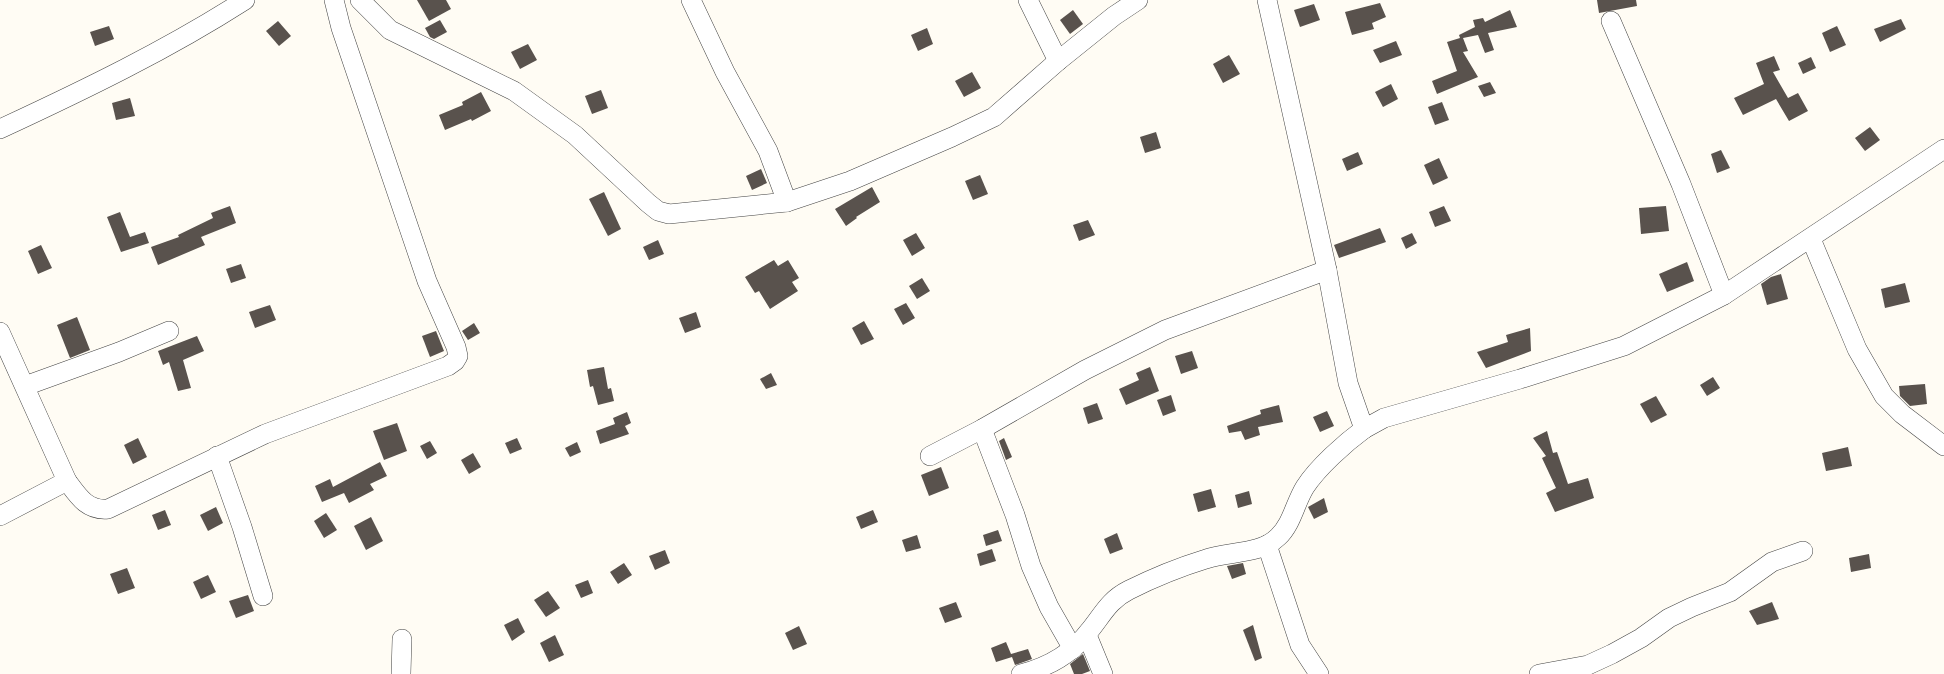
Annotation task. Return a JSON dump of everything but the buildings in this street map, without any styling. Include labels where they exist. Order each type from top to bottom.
[{"type":"street","points":[[0,129],[147,57],[245,0]]},
{"type":"street","points":[[0,332],[68,480],[78,495],[88,505],[98,510],[108,509],[265,434],[448,366],[455,361],[458,356],[427,281],[349,54],[334,0]]},
{"type":"street","points":[[360,0],[390,30],[514,91],[574,135],[658,211],[670,214],[788,202],[850,181],[994,117],[1058,61],[1114,16],[1138,0]]},
{"type":"street","points":[[691,0],[724,72],[768,151],[788,202]]},
{"type":"street","points":[[1028,0],[1058,61]]},
{"type":"street","points":[[1267,0],[1327,270],[1348,383],[1364,429]]},
{"type":"street","points":[[1611,21],[1681,184],[1724,295]]},
{"type":"street","points":[[1021,674],[1052,662],[1073,649],[1086,635],[1109,603],[1127,591],[1207,558],[1267,545],[1279,537],[1290,522],[1305,487],[1352,438],[1364,429],[1384,418],[1520,379],[1624,346],[1724,295],[1944,149]]},
{"type":"street","points":[[1811,239],[1857,349],[1884,396],[1902,414],[1944,446]]},
{"type":"street","points":[[930,456],[982,429],[1085,370],[1165,330],[1327,270]]},
{"type":"street","points":[[25,386],[119,352],[169,331]]},
{"type":"street","points":[[982,429],[1015,515],[1031,566],[1048,607],[1073,649]]},
{"type":"street","points":[[217,456],[242,527],[263,596]]},
{"type":"street","points":[[0,516],[68,480]]},
{"type":"street","points":[[1267,545],[1300,645],[1319,674]]},
{"type":"street","points":[[1539,674],[1588,664],[1612,654],[1641,638],[1669,618],[1730,592],[1772,562],[1803,551]]},
{"type":"street","points":[[1086,635],[1103,674]]},
{"type":"street","points":[[401,674],[402,639]]}]
